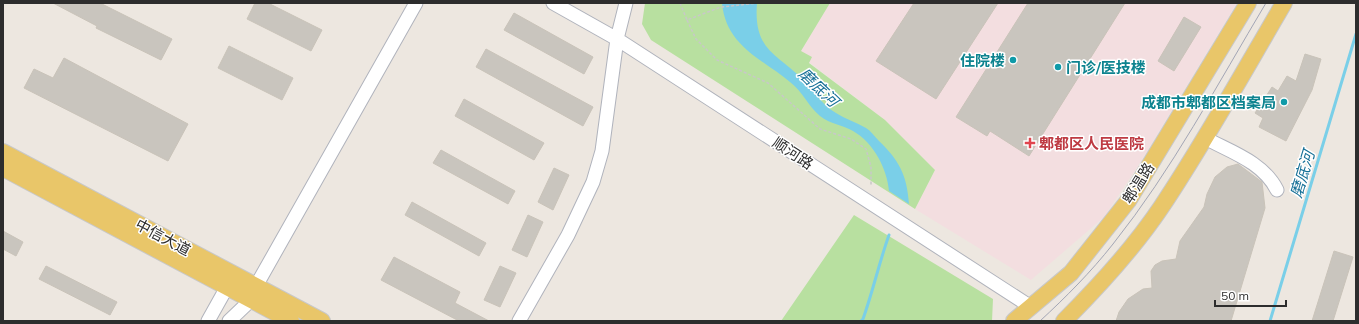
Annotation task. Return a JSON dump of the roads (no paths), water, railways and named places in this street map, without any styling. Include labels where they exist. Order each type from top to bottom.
[{"type":"main road","name":"郫温路","points":[[1014,321],[1071,273],[1128,201],[1248,3]]},
{"type":"main road","name":"郫温路","points":[[1064,321],[1094,291],[1132,246],[1162,207],[1205,138],[1284,3]]},
{"type":"main road","name":"中信大道","points":[[3,152],[253,293],[322,321]]},
{"type":"main road","name":"中信大道","points":[[3,168],[227,287],[253,293],[290,321]]},
{"type":"street","points":[[229,321],[253,293],[416,3]]},
{"type":"street","name":"顺河路","points":[[553,3],[617,39],[1031,307]]},
{"type":"street","points":[[519,321],[568,234],[593,182],[602,151],[617,39],[626,3]]},
{"type":"street","points":[[1205,138],[1256,164],[1270,177],[1277,190]]},
{"type":"street","points":[[208,321],[227,287]]},
{"type":"water","points":[[722,3],[757,3],[759,32],[770,50],[806,83],[827,107],[839,115],[868,129],[886,148],[897,162],[904,176],[909,204],[889,191],[888,183],[878,157],[867,142],[853,131],[828,121],[820,116],[794,86],[747,50],[738,41],[730,30],[725,18]]},
{"type":"waterway","name":"磨底河","points":[[1270,321],[1356,34]]},
{"type":"waterway","name":"磨底河","points":[[861,321],[867,308],[889,235]]},
{"type":"tram line","points":[[1040,321],[1096,264],[1135,216],[1174,157],[1266,3]]},
{"type":"place","name":"住院楼","points":[[1013,60]]},
{"type":"place","name":"门诊/医技楼","points":[[1058,67]]},
{"type":"place","name":"成都市郫都区档案局","points":[[1284,102]]},
{"type":"place","name":"郫都区人民医院","points":[[1030,143]]}]
